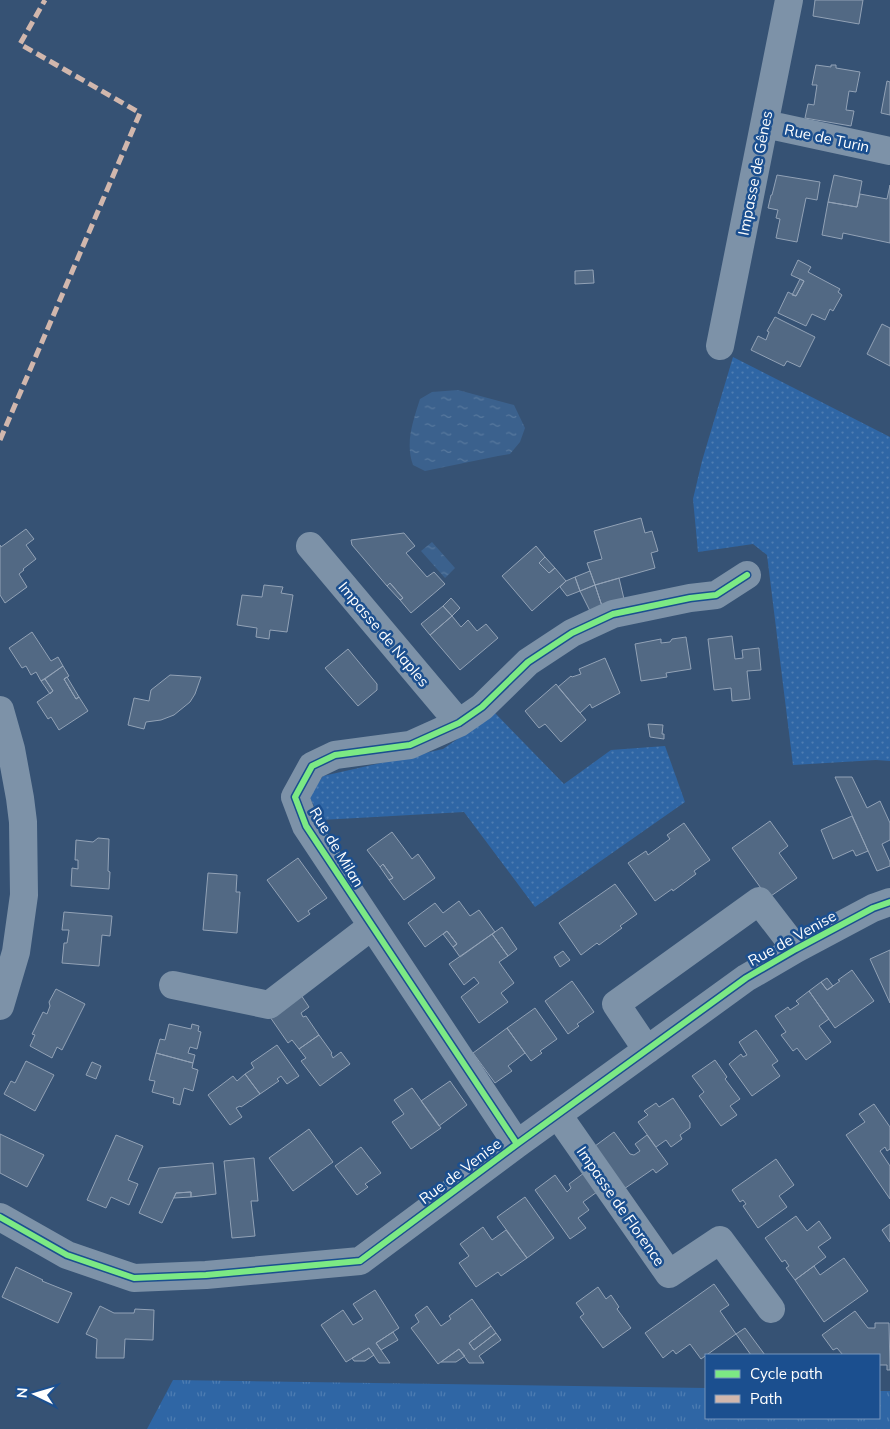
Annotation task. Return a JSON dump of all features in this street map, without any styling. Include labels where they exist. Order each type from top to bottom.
[{"type":"street","name":"Impasse de Gênes","points":[[720,346],[789,0]]},
{"type":"street","name":"Rue de Turin","points":[[764,124],[890,151]]},
{"type":"street","name":"Impasse de Naples","points":[[310,546],[459,723]]},
{"type":"street","name":"Rue de Milan","points":[[517,1144],[306,826],[295,797],[312,766],[335,754],[410,745],[459,723],[482,706],[528,662],[572,633],[613,614],[690,598],[716,595],[746,575]]},
{"type":"street","points":[[0,710],[11,749],[21,806],[24,895],[16,952],[0,1006]]},
{"type":"street","points":[[647,1050],[616,1004],[759,901],[796,949]]},
{"type":"street","name":"Rue de Venise","points":[[0,1217],[67,1255],[134,1278],[206,1275],[360,1261],[517,1144],[746,978],[872,908],[890,902]]},
{"type":"street","points":[[173,985],[269,1005],[372,926]]},
{"type":"street","name":"Impasse de Florence","points":[[558,1115],[669,1274],[720,1240],[771,1309]]},
{"type":"green space","points":[[733,357],[890,437],[890,761],[876,760],[793,765],[767,555],[753,544],[698,552],[693,499],[702,461]]},
{"type":"green space","points":[[495,713],[564,784],[611,750],[665,746],[685,802],[535,907],[464,812],[321,820],[309,796],[323,776],[443,749]]},
{"type":"green space","points":[[173,1380],[705,1388],[705,1419],[880,1419],[880,1391],[890,1391],[890,1429],[147,1429]]},
{"type":"water","points":[[458,390],[514,405],[525,428],[520,442],[510,454],[425,471],[413,465],[410,440],[420,399],[432,392]]},
{"type":"water","points":[[432,542],[455,568],[445,578],[421,551]]},
{"type":"building","points":[[815,0],[863,0],[859,24],[813,16]]},
{"type":"building","points":[[816,65],[831,67],[831,65],[836,65],[836,68],[860,72],[856,92],[849,91],[846,110],[854,111],[851,126],[805,118],[808,104],[814,105],[817,85],[812,85]]},
{"type":"building","points":[[887,81],[890,82],[890,115],[881,113]]},
{"type":"building","points":[[777,175],[820,182],[817,200],[806,198],[797,242],[776,238],[780,219],[776,218],[778,210],[768,208]]},
{"type":"building","points":[[834,175],[862,181],[857,207],[828,202]]},
{"type":"building","points":[[890,185],[890,243],[843,233],[842,239],[822,235],[828,202],[857,207],[860,194],[887,199]]},
{"type":"building","points":[[798,260],[811,267],[808,272],[840,289],[838,292],[842,295],[833,311],[830,309],[825,320],[812,314],[806,326],[778,313],[788,292],[796,296],[804,281],[791,275]]},
{"type":"building","points":[[593,270],[594,283],[575,284],[575,271]]},
{"type":"building","points":[[800,279],[804,281],[796,296],[792,295]]},
{"type":"building","points":[[775,317],[815,337],[800,367],[787,361],[784,366],[751,350],[758,336],[766,340],[769,332],[767,331]]},
{"type":"building","points":[[882,324],[890,328],[890,366],[867,354]]},
{"type":"building","points":[[641,518],[645,533],[652,531],[658,551],[651,553],[655,568],[595,585],[587,563],[602,559],[594,531]]},
{"type":"building","points":[[26,529],[34,539],[26,545],[36,559],[19,574],[27,587],[5,603],[0,595],[0,545],[1,547]]},
{"type":"building","points":[[404,533],[415,546],[406,553],[427,577],[434,572],[445,584],[411,613],[400,600],[403,598],[390,583],[387,586],[352,545],[351,540]]},
{"type":"building","points":[[536,546],[545,557],[539,563],[549,573],[555,568],[566,581],[532,611],[502,576]]},
{"type":"building","points":[[545,557],[555,568],[549,573],[539,563]]},
{"type":"building","points":[[590,571],[595,585],[580,591],[575,577]]},
{"type":"building","points":[[575,577],[580,591],[567,596],[560,587],[566,581]]},
{"type":"building","points":[[619,578],[624,599],[602,606],[595,585]]},
{"type":"building","points":[[390,583],[403,598],[400,600],[387,586]]},
{"type":"building","points":[[264,585],[283,587],[281,593],[293,595],[287,632],[270,630],[269,639],[256,637],[257,628],[237,625],[242,595],[262,597]]},
{"type":"building","points":[[595,585],[602,606],[590,611],[580,591]]},
{"type":"building","points":[[451,598],[460,608],[452,616],[443,606]]},
{"type":"building","points":[[443,606],[452,616],[430,635],[421,624]]},
{"type":"building","points":[[452,616],[461,627],[468,620],[477,631],[486,624],[498,638],[460,670],[430,635]]},
{"type":"building","points":[[32,632],[51,661],[58,657],[63,666],[41,681],[36,672],[31,675],[26,666],[22,668],[9,648]]},
{"type":"building","points":[[732,636],[735,659],[743,658],[742,650],[759,648],[761,670],[747,671],[750,699],[732,701],[731,688],[714,690],[708,639]]},
{"type":"building","points":[[686,637],[691,669],[666,673],[667,677],[641,681],[635,644],[661,639],[661,643],[670,642],[672,639]]},
{"type":"building","points":[[348,649],[377,684],[377,690],[358,706],[325,668]]},
{"type":"building","points":[[605,658],[620,693],[592,708],[590,704],[580,713],[558,687],[571,676],[581,674],[579,669]]},
{"type":"building","points":[[63,666],[69,676],[64,679],[76,699],[79,697],[88,711],[59,730],[51,717],[48,719],[37,702],[53,691],[45,679]]},
{"type":"building","points":[[170,675],[201,677],[190,702],[174,715],[161,720],[146,722],[144,729],[128,725],[134,698],[149,701],[151,690]]},
{"type":"building","points":[[67,677],[79,697],[76,699],[64,679]]},
{"type":"building","points":[[45,679],[53,691],[50,694],[41,681]]},
{"type":"building","points":[[556,684],[586,720],[561,742],[545,724],[539,728],[525,711]]},
{"type":"building","points":[[648,724],[663,725],[662,734],[664,734],[664,739],[650,737]]},
{"type":"building","points":[[835,777],[852,777],[867,808],[880,801],[890,823],[890,840],[882,844],[890,866],[877,871]]},
{"type":"building","points":[[852,816],[868,851],[856,856],[853,850],[833,859],[821,830]]},
{"type":"building","points":[[770,821],[788,846],[779,853],[797,878],[768,898],[732,848]]},
{"type":"building","points":[[684,823],[710,860],[694,871],[696,874],[673,891],[672,889],[655,901],[628,863],[646,851],[648,855],[670,839],[667,835]]},
{"type":"building","points":[[392,832],[412,859],[418,854],[435,878],[404,900],[389,880],[393,878],[383,864],[380,867],[367,850]]},
{"type":"building","points":[[98,838],[109,839],[109,889],[71,886],[72,868],[78,869],[78,860],[75,860],[76,840],[93,842]]},
{"type":"building","points":[[298,858],[327,898],[308,911],[310,914],[298,922],[267,880]]},
{"type":"building","points":[[383,864],[393,878],[389,880],[380,867]]},
{"type":"building","points":[[208,873],[237,875],[236,892],[240,892],[237,933],[203,930]]},
{"type":"building","points":[[615,884],[637,914],[599,945],[597,943],[581,955],[559,923]]},
{"type":"building","points":[[459,901],[470,916],[479,910],[495,932],[460,957],[453,947],[457,944],[447,931],[425,947],[408,923],[435,903],[443,913]]},
{"type":"building","points":[[64,912],[112,916],[110,936],[102,935],[99,966],[62,963],[64,943],[67,943],[69,930],[62,930]]},
{"type":"building","points":[[502,927],[517,949],[508,956],[492,934]]},
{"type":"building","points":[[447,931],[457,944],[453,947],[443,934]]},
{"type":"building","points":[[492,934],[508,956],[499,962],[514,983],[501,993],[508,1002],[479,1023],[461,997],[479,983],[474,977],[464,985],[449,964]]},
{"type":"building","points":[[890,950],[890,1003],[870,959]]},
{"type":"building","points":[[563,951],[570,960],[560,967],[554,957]]},
{"type":"building","points":[[852,970],[874,1001],[835,1028],[809,991],[821,982],[827,990]]},
{"type":"building","points":[[827,978],[833,986],[827,990],[821,982]]},
{"type":"building","points":[[572,981],[594,1012],[577,1024],[579,1026],[568,1034],[545,1001]]},
{"type":"building","points":[[56,989],[85,1004],[62,1050],[57,1047],[52,1058],[30,1046],[35,1035],[32,1034],[43,1012],[47,1014],[50,1006],[49,1002]]},
{"type":"building","points":[[809,991],[829,1019],[819,1026],[831,1042],[806,1060],[797,1048],[793,1051],[781,1035],[786,1032],[775,1016],[788,1007],[790,1010],[799,1004],[796,1001]]},
{"type":"building","points":[[301,995],[309,1007],[301,1013],[303,1017],[306,1016],[319,1035],[299,1049],[292,1040],[288,1043],[270,1017]]},
{"type":"building","points":[[535,1008],[557,1039],[540,1051],[542,1053],[531,1061],[507,1028]]},
{"type":"building","points":[[169,1024],[191,1029],[192,1024],[199,1026],[198,1031],[201,1032],[197,1049],[190,1047],[188,1053],[195,1055],[193,1063],[156,1053],[160,1039],[165,1040]]},
{"type":"building","points":[[507,1028],[525,1053],[508,1066],[512,1071],[495,1083],[473,1053]]},
{"type":"building","points":[[756,1030],[778,1061],[772,1065],[780,1076],[752,1096],[729,1064],[741,1054],[743,1057],[747,1055],[739,1042]]},
{"type":"building","points":[[319,1035],[332,1053],[333,1058],[341,1052],[350,1064],[320,1086],[301,1061],[306,1058],[299,1049]]},
{"type":"building","points":[[277,1045],[299,1076],[287,1084],[281,1076],[277,1079],[279,1081],[260,1094],[245,1074],[254,1068],[251,1063]]},
{"type":"building","points":[[156,1053],[193,1063],[192,1068],[198,1070],[193,1091],[184,1088],[180,1105],[173,1103],[174,1098],[152,1092],[155,1081],[149,1080]]},
{"type":"building","points":[[715,1060],[727,1077],[725,1079],[740,1099],[730,1106],[737,1115],[721,1126],[699,1096],[704,1092],[692,1076]]},
{"type":"building","points":[[26,1061],[54,1075],[35,1111],[4,1094],[11,1081],[15,1083]]},
{"type":"building","points":[[92,1062],[101,1066],[96,1079],[86,1075]]},
{"type":"building","points":[[245,1074],[260,1094],[241,1107],[236,1108],[242,1117],[230,1125],[208,1095],[233,1076],[237,1081]]},
{"type":"building","points":[[450,1081],[467,1105],[439,1126],[421,1101]]},
{"type":"building","points":[[412,1088],[441,1128],[411,1149],[392,1122],[404,1114],[394,1100]]},
{"type":"building","points":[[673,1098],[690,1123],[690,1128],[680,1135],[682,1139],[671,1147],[666,1140],[656,1147],[638,1122],[648,1115],[644,1111],[656,1103],[659,1107]]},
{"type":"building","points":[[874,1104],[890,1127],[890,1149],[887,1151],[885,1147],[880,1151],[890,1166],[890,1199],[846,1135],[865,1122],[859,1114]]},
{"type":"building","points":[[309,1129],[333,1162],[293,1191],[269,1158]]},
{"type":"building","points":[[614,1132],[630,1154],[634,1155],[640,1151],[635,1144],[647,1135],[668,1164],[656,1173],[653,1169],[621,1191],[591,1149]]},
{"type":"building","points":[[0,1134],[44,1155],[27,1187],[0,1173]]},
{"type":"building","points":[[116,1135],[143,1146],[128,1180],[138,1184],[129,1205],[111,1197],[106,1208],[87,1200]]},
{"type":"building","points":[[361,1147],[381,1173],[365,1184],[368,1187],[357,1195],[335,1166]]},
{"type":"building","points":[[254,1158],[258,1201],[251,1201],[255,1236],[232,1238],[224,1161]]},
{"type":"building","points":[[776,1159],[794,1185],[779,1196],[787,1207],[758,1228],[743,1206],[746,1204],[743,1200],[740,1202],[732,1190]]},
{"type":"building","points":[[213,1163],[216,1194],[191,1197],[191,1192],[176,1193],[162,1223],[139,1213],[159,1168]]},
{"type":"building","points":[[584,1173],[597,1192],[583,1202],[589,1210],[578,1218],[586,1228],[570,1239],[535,1190],[555,1175],[567,1192],[571,1188],[569,1184]]},
{"type":"building","points":[[191,1192],[191,1197],[174,1198],[176,1193]]},
{"type":"building","points":[[525,1197],[554,1238],[527,1258],[497,1217]]},
{"type":"building","points":[[796,1216],[807,1231],[819,1221],[831,1238],[818,1247],[826,1257],[795,1280],[786,1268],[789,1266],[785,1260],[782,1262],[765,1238]]},
{"type":"building","points":[[890,1224],[890,1242],[882,1230]]},
{"type":"building","points":[[483,1227],[492,1240],[506,1230],[527,1258],[501,1276],[498,1272],[476,1287],[459,1263],[469,1256],[460,1244]]},
{"type":"building","points":[[844,1258],[868,1291],[824,1322],[795,1280],[814,1266],[820,1275]]},
{"type":"building","points":[[16,1267],[42,1281],[72,1293],[58,1323],[2,1297]]},
{"type":"building","points":[[714,1284],[729,1305],[720,1311],[736,1334],[708,1354],[705,1354],[701,1359],[690,1344],[676,1354],[673,1350],[663,1358],[645,1333]]},
{"type":"building","points":[[598,1287],[606,1299],[611,1295],[619,1307],[617,1309],[631,1328],[603,1348],[580,1317],[584,1314],[576,1303]]},
{"type":"building","points":[[375,1290],[399,1328],[376,1343],[390,1363],[379,1363],[369,1348],[346,1362],[321,1325],[343,1310],[353,1325],[363,1319],[353,1304]]},
{"type":"building","points":[[472,1299],[491,1326],[469,1343],[474,1350],[496,1333],[501,1340],[479,1356],[484,1363],[469,1363],[459,1349],[438,1364],[411,1328],[419,1322],[415,1315],[427,1306],[441,1326],[451,1319],[449,1316]]},
{"type":"building","points":[[100,1306],[114,1313],[134,1313],[135,1309],[154,1310],[153,1340],[125,1339],[124,1358],[96,1358],[97,1339],[86,1334]]},
{"type":"building","points":[[855,1311],[868,1328],[875,1328],[875,1323],[889,1323],[890,1370],[887,1370],[887,1365],[880,1365],[880,1354],[842,1354],[837,1348],[833,1350],[822,1335]]},
{"type":"building","points":[[491,1326],[496,1333],[474,1350],[469,1343]]},
{"type":"building","points":[[745,1328],[764,1354],[750,1354],[736,1334]]},
{"type":"building","points":[[393,1332],[398,1340],[381,1350],[376,1343]]},
{"type":"building","points":[[369,1348],[374,1355],[365,1361],[354,1361],[352,1358]]},
{"type":"building","points":[[459,1349],[465,1356],[456,1362],[441,1362]]},
{"type":"marked path","points":[[0,440],[140,113],[20,44],[45,0]]},
{"type":"cycle path","points":[[517,1144],[306,826],[295,797],[312,766],[335,755],[410,745],[459,723],[482,707],[528,662],[572,633],[613,614],[690,598],[716,595],[747,575]]},
{"type":"cycle path","points":[[0,1217],[67,1255],[134,1278],[206,1275],[360,1261],[517,1144],[746,978],[873,908],[890,902]]}]
